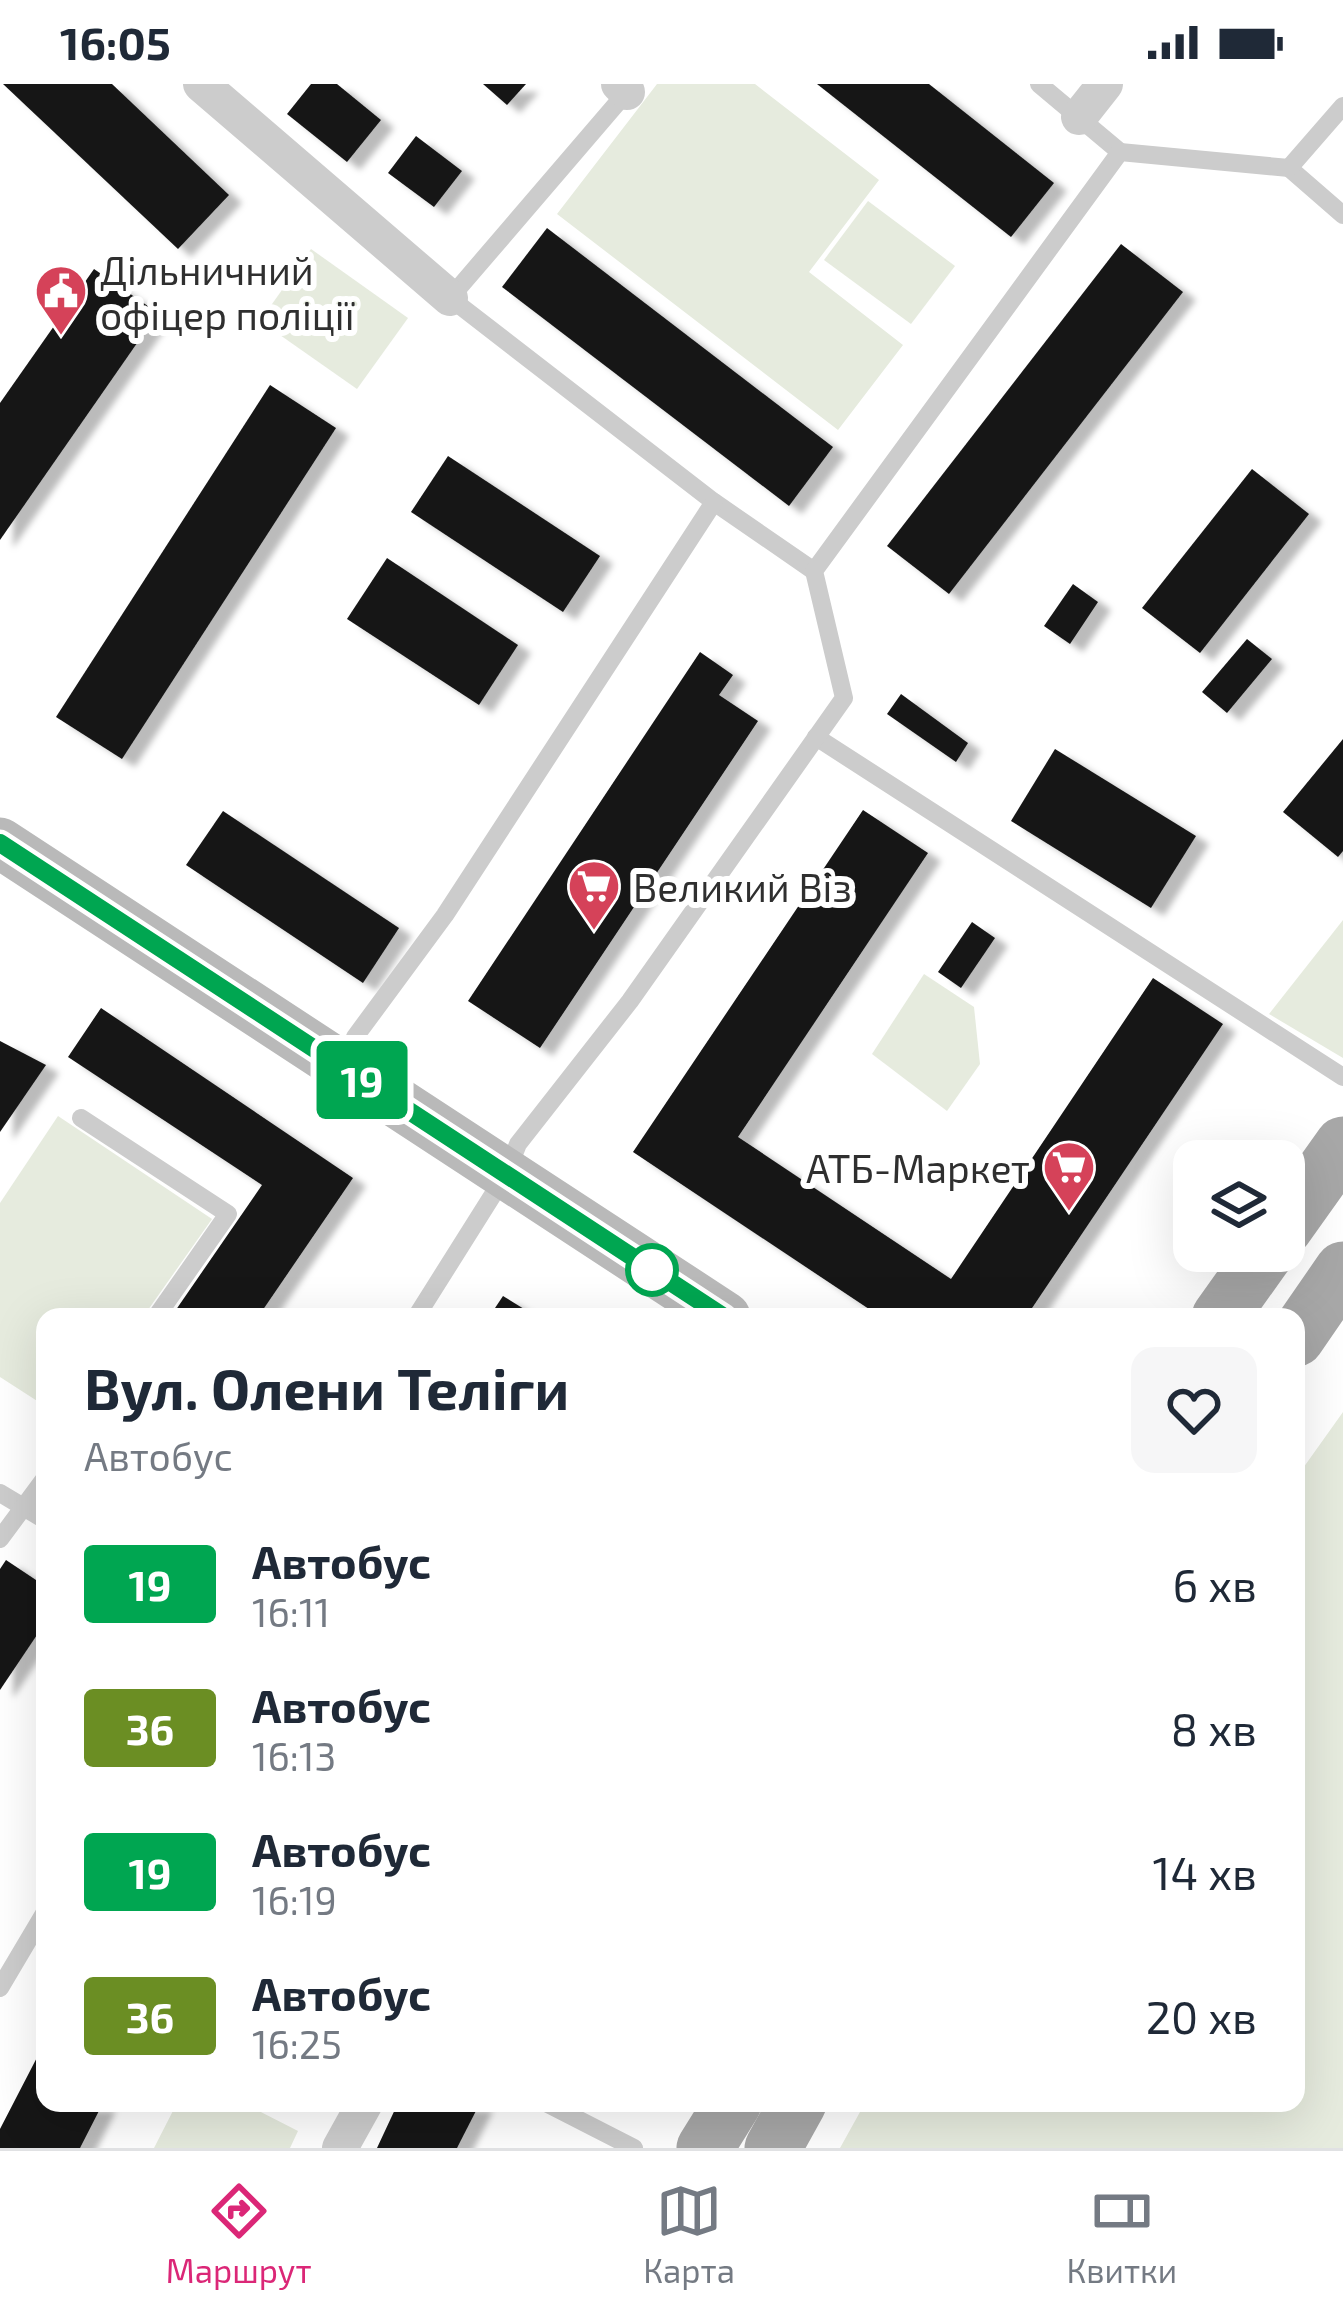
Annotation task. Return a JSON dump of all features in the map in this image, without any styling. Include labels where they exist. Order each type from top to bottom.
[{"type":"main road","points":[[0,843],[710,1308]]},
{"type":"main road","points":[[1305,1198],[1343,1145]]},
{"type":"main road","points":[[1305,1325],[1343,1270]]},
{"type":"main road","points":[[1226,1308],[1252,1272]]},
{"type":"main road","points":[[705,2148],[727,2112]]},
{"type":"main road","points":[[772,2148],[793,2112]]},
{"type":"street","points":[[202,84],[450,298]]},
{"type":"street","points":[[1079,117],[1105,84]]},
{"type":"street","points":[[340,2148],[360,2112]]},
{"type":"lane","points":[[1039,84],[1120,152],[1289,168],[1343,215]]},
{"type":"lane","points":[[422,1308],[506,1174],[518,1144],[630,1001],[844,698],[814,571],[714,502],[450,298],[627,87]]},
{"type":"lane","points":[[1289,168],[1343,106]]},
{"type":"lane","points":[[814,571],[1120,152]]},
{"type":"lane","points":[[345,1069],[356,1037],[445,915],[714,502]]},
{"type":"lane","points":[[816,737],[1343,1077]]},
{"type":"lane","points":[[81,1118],[228,1214],[162,1308]]},
{"type":"lane","points":[[0,1539],[36,1491]]},
{"type":"lane","points":[[0,1493],[36,1515]]},
{"type":"lane","points":[[0,1988],[36,1927]]},
{"type":"lane","points":[[564,2112],[634,2148]]},
{"type":"shaded area","points":[[657,84],[755,84],[879,180],[809,272],[903,345],[838,430],[557,214]]},
{"type":"shaded area","points":[[868,201],[955,266],[911,324],[824,260]]},
{"type":"shaded area","points":[[311,249],[408,318],[357,389],[260,321]]},
{"type":"shaded area","points":[[1343,920],[1343,1058],[1269,1014]]},
{"type":"shaded area","points":[[924,974],[974,1007],[980,1064],[947,1111],[872,1054]]},
{"type":"shaded area","points":[[58,1116],[212,1219],[149,1308],[36,1308],[36,1400],[0,1377],[0,1203]]},
{"type":"shaded area","points":[[1343,1412],[1343,2148],[840,2148],[860,2112],[1305,2112],[1305,1465]]},
{"type":"shaded area","points":[[172,2112],[261,2112],[298,2131],[290,2148],[154,2148]]},
{"type":"building","points":[[3,84],[112,84],[229,195],[178,249]]},
{"type":"building","points":[[311,84],[337,84],[381,120],[347,162],[287,114]]},
{"type":"building","points":[[483,84],[526,84],[507,105]]},
{"type":"building","points":[[817,84],[929,84],[1054,183],[1011,237]]},
{"type":"building","points":[[416,136],[462,171],[434,207],[388,173]]},
{"type":"building","points":[[547,228],[833,447],[789,506],[502,287]]},
{"type":"building","points":[[1121,244],[1183,292],[949,594],[887,546]]},
{"type":"building","points":[[94,269],[158,313],[0,540],[0,403]]},
{"type":"building","points":[[270,385],[336,428],[122,759],[56,717]]},
{"type":"building","points":[[448,456],[600,556],[563,612],[411,512]]},
{"type":"building","points":[[1252,469],[1309,514],[1200,653],[1142,608]]},
{"type":"building","points":[[387,558],[518,645],[479,705],[347,619]]},
{"type":"building","points":[[1073,584],[1098,602],[1070,644],[1044,626]]},
{"type":"building","points":[[1247,639],[1272,659],[1227,713],[1202,692]]},
{"type":"building","points":[[700,652],[733,675],[719,695],[758,721],[540,1048],[468,1001]]},
{"type":"building","points":[[901,694],[968,743],[956,762],[887,714]]},
{"type":"building","points":[[1343,739],[1343,851],[1338,857],[1283,812]]},
{"type":"building","points":[[1055,749],[1196,836],[1151,908],[1011,821]]},
{"type":"building","points":[[863,810],[928,853],[738,1137],[951,1279],[1153,978],[1223,1024],[1032,1308],[867,1308],[633,1152]]},
{"type":"building","points":[[223,811],[399,928],[363,983],[186,865]]},
{"type":"building","points":[[972,922],[995,938],[961,988],[938,972]]},
{"type":"building","points":[[101,1008],[353,1178],[264,1308],[177,1308],[262,1185],[68,1057]]},
{"type":"building","points":[[0,1041],[46,1065],[0,1132]]},
{"type":"building","points":[[503,1296],[522,1308],[495,1308]]},
{"type":"building","points":[[6,1560],[36,1580],[36,1636],[0,1690],[0,1569]]},
{"type":"building","points":[[36,2059],[36,2112],[98,2112],[80,2148],[0,2148],[0,2129]]},
{"type":"building","points":[[394,2112],[475,2112],[457,2148],[377,2148]]},
{"type":"bus line","name":"19","points":[[0,843],[710,1308]]},
{"type":"place","name":"Дільничний офіцер поліції","points":[[61,337]]},
{"type":"place","name":"Великий Віз","points":[[594,932]]},
{"type":"place","name":"АТБ-Маркет","points":[[1069,1213]]}]
